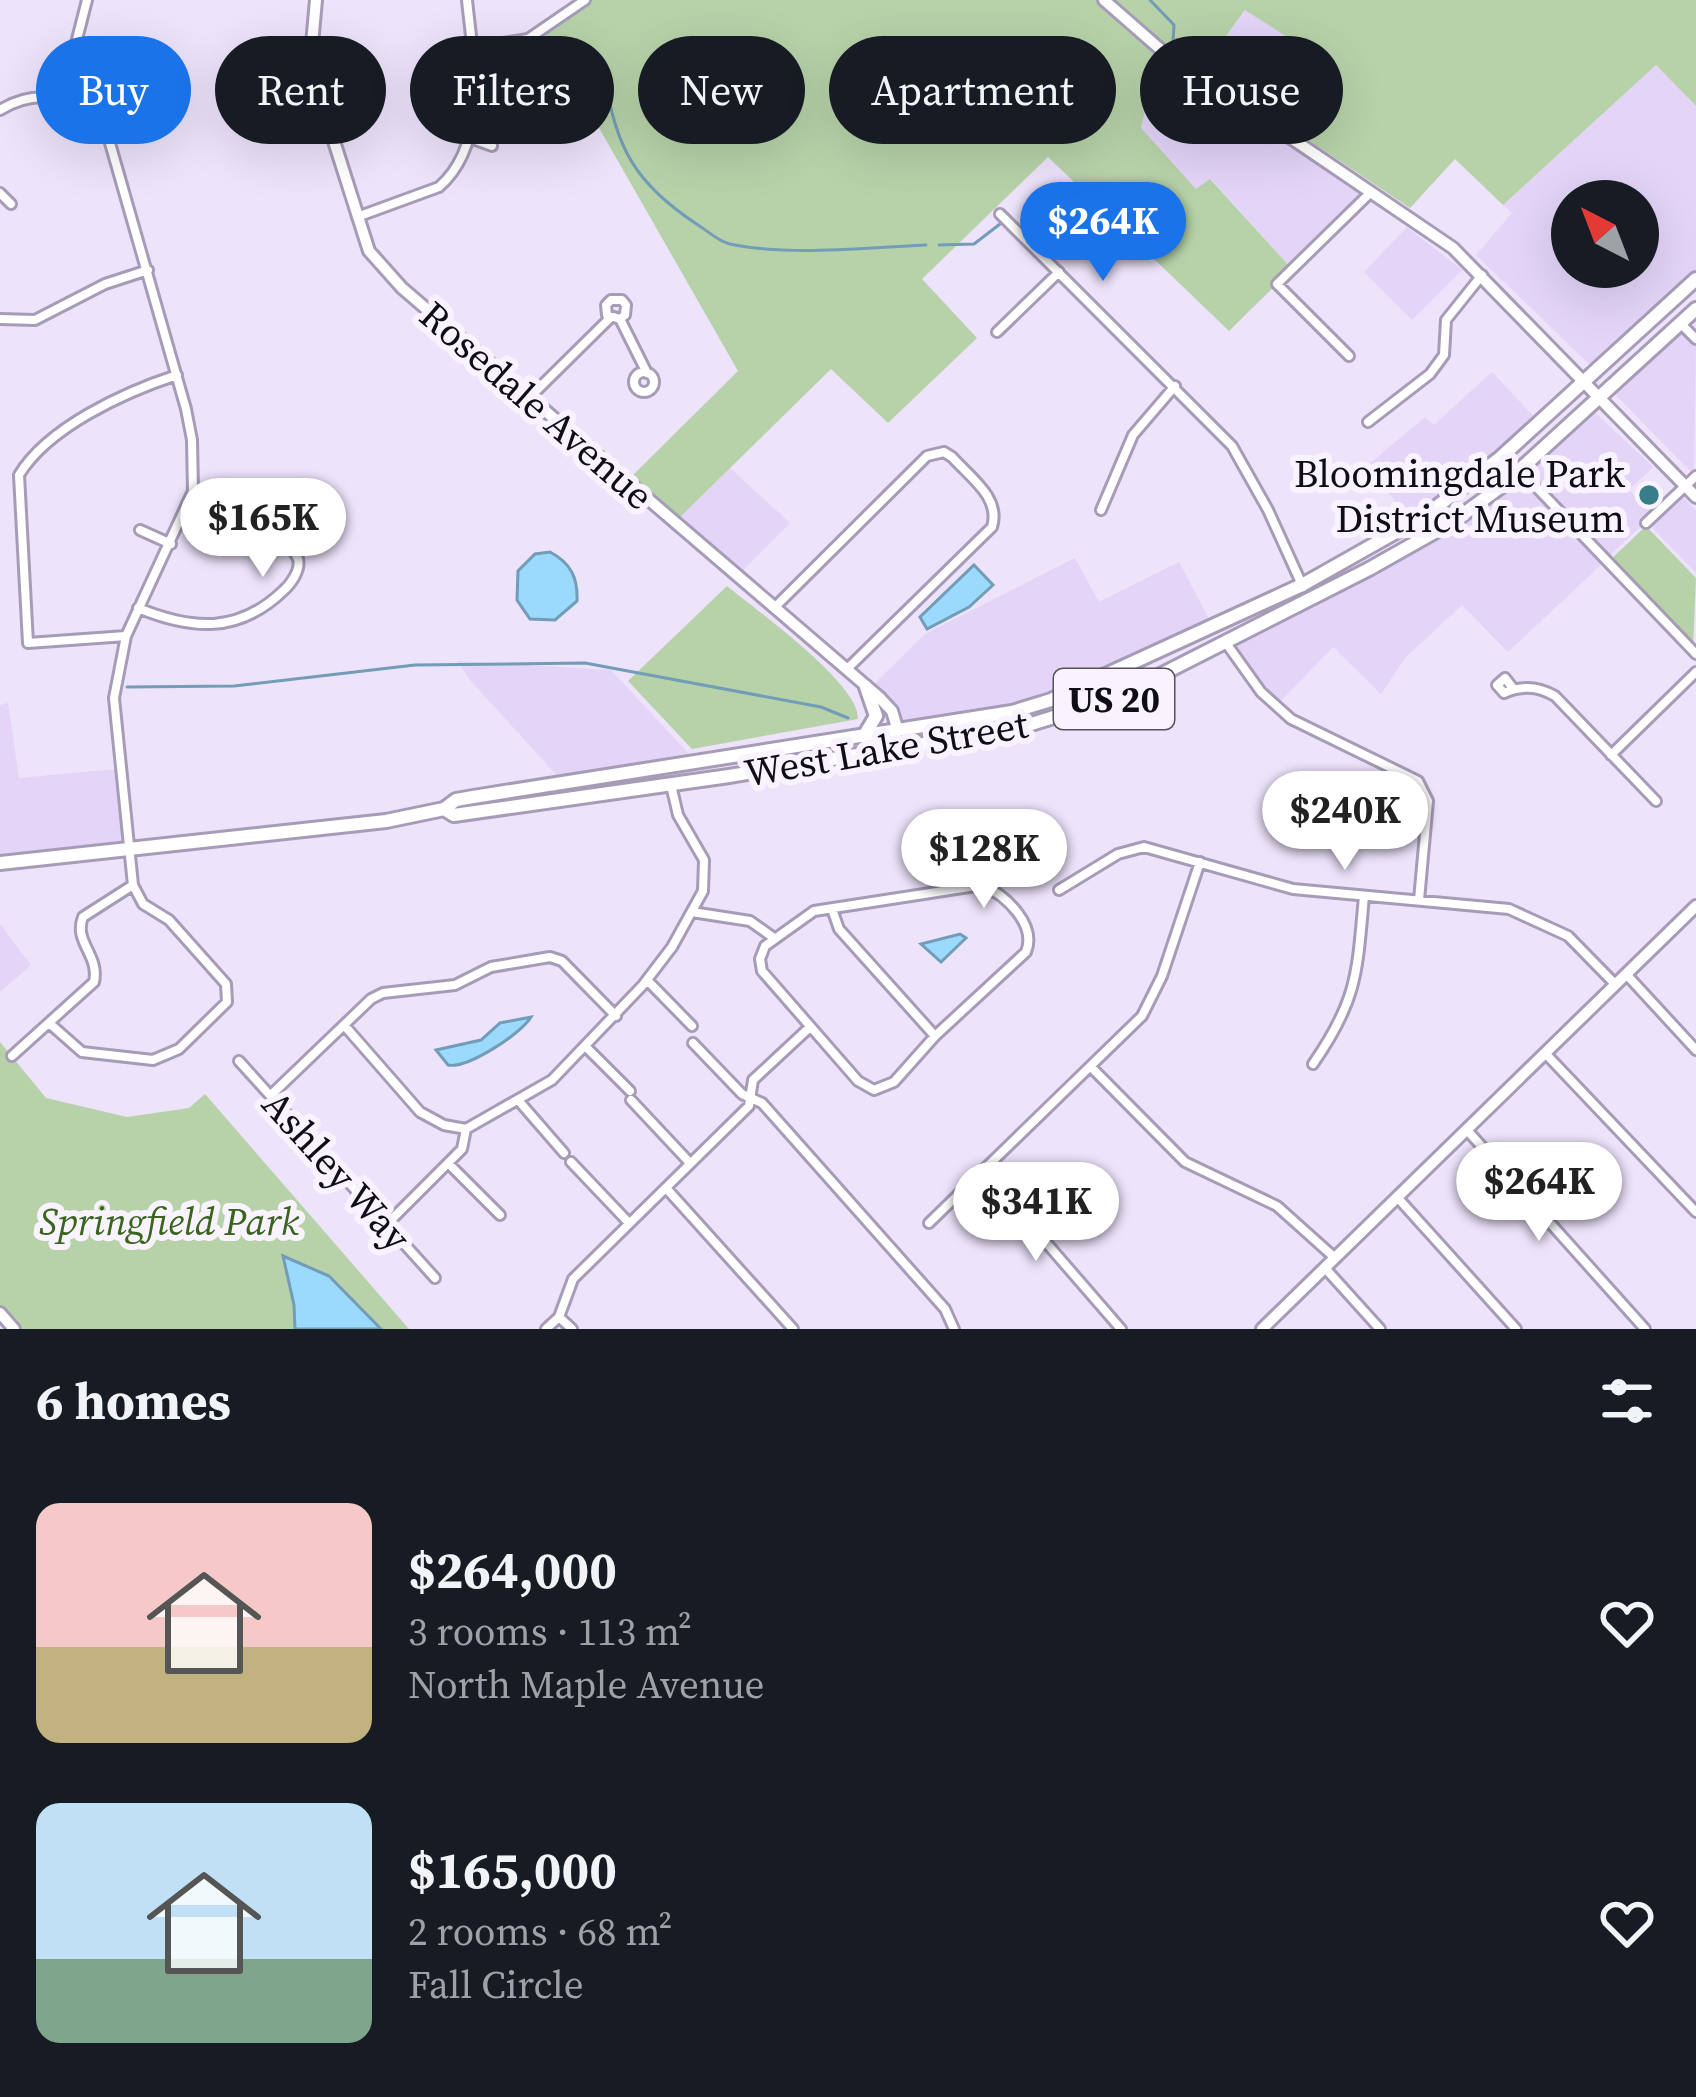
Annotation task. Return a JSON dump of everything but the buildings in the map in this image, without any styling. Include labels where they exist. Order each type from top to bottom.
[{"type":"main road","name":"US 20","points":[[1585,382],[1696,279]]},
{"type":"main road","name":"US 20","points":[[1599,397],[1696,309]]},
{"type":"main road","name":"West Lake Street","points":[[0,863],[386,821],[473,797],[1012,712],[1051,700],[1302,585],[1402,530],[1455,494],[1585,382]]},
{"type":"main road","name":"West Lake Street","points":[[444,808],[454,815],[1015,729],[1115,698],[1435,532],[1520,470],[1599,397]]},
{"type":"main road","points":[[864,736],[876,716],[866,687]]},
{"type":"main road","points":[[898,731],[901,747]]},
{"type":"street","points":[[78,36],[87,0]]},
{"type":"street","name":"Rosedale Avenue","points":[[316,0],[310,66],[357,217],[369,251],[382,270],[866,687],[892,711],[898,731]]},
{"type":"street","points":[[467,0],[471,36]]},
{"type":"street","points":[[532,36],[585,0]]},
{"type":"street","points":[[1104,0],[1160,49],[1442,240],[1482,274],[1696,497]]},
{"type":"street","points":[[0,110],[36,98]]},
{"type":"street","points":[[49,1023],[82,1052],[153,1060],[179,1049],[227,1002],[226,984],[169,920],[143,904],[133,885],[127,850],[114,698],[126,636],[193,491],[192,440],[110,144]]},
{"type":"street","points":[[357,217],[439,187],[467,144]]},
{"type":"street","points":[[486,144],[492,146]]},
{"type":"street","points":[[1349,356],[1277,284],[1371,192]]},
{"type":"street","points":[[0,193],[11,205]]},
{"type":"street","points":[[1000,214],[1239,455],[1309,600]]},
{"type":"street","points":[[0,320],[35,320],[92,290],[148,270]]},
{"type":"street","points":[[997,332],[1059,272]]},
{"type":"street","points":[[1368,422],[1430,374],[1444,355],[1446,320],[1482,274]]},
{"type":"street","points":[[529,398],[615,319],[647,373]]},
{"type":"street","points":[[1681,323],[1696,339]]},
{"type":"street","points":[[126,636],[28,643],[19,475],[47,440],[131,392],[177,375]]},
{"type":"street","points":[[1101,510],[1133,435],[1175,386]]},
{"type":"street","points":[[774,608],[927,456],[944,452],[952,457],[993,503],[992,527],[846,670]]},
{"type":"street","points":[[1520,470],[1695,652]]},
{"type":"street","points":[[1646,523],[1696,476]]},
{"type":"street","points":[[138,608],[191,625],[237,621],[262,610],[290,584],[298,558],[265,520],[234,501],[193,491]]},
{"type":"street","points":[[140,530],[171,544]]},
{"type":"street","points":[[1225,642],[1261,692],[1291,718],[1412,777],[1422,787],[1427,800],[1419,900]]},
{"type":"street","points":[[1611,755],[1696,672]]},
{"type":"street","points":[[1512,686],[1540,688],[1555,696],[1655,801]]},
{"type":"street","points":[[344,1025],[420,1112],[435,1122],[466,1129],[552,1080],[646,980],[703,891],[704,860],[678,815],[671,784]]},
{"type":"street","points":[[1059,890],[1118,854],[1144,847],[1293,889],[1490,905],[1531,915],[1568,936],[1616,984]]},
{"type":"street","points":[[929,1223],[1142,1016],[1156,992],[1200,862]]},
{"type":"street","points":[[12,1056],[94,982],[95,961],[79,925],[83,917],[133,885]]},
{"type":"street","points":[[982,885],[997,893],[1024,922],[1030,942],[1026,952],[935,1036],[894,1082],[874,1090],[858,1081],[762,970],[760,959],[774,938],[803,916],[832,909],[982,885]]},
{"type":"street","points":[[1313,1064],[1351,999],[1364,896]]},
{"type":"street","points":[[1262,1329],[1696,906]]},
{"type":"street","points":[[832,909],[839,929],[935,1036]]},
{"type":"street","points":[[692,912],[750,921],[774,938]]},
{"type":"street","points":[[272,1094],[383,993],[455,985],[484,969],[550,958],[565,964],[616,1016]]},
{"type":"street","points":[[1625,974],[1696,1050]]},
{"type":"street","points":[[646,980],[692,1026]]},
{"type":"street","points":[[546,1329],[559,1317],[573,1279],[748,1106],[753,1080],[810,1028]]},
{"type":"street","points":[[693,1043],[742,1094],[762,1103],[945,1309],[954,1329]]},
{"type":"street","points":[[586,1047],[690,1163]]},
{"type":"street","points":[[1545,1053],[1696,1212]]},
{"type":"street","name":"Ashley Way","points":[[239,1061],[435,1278]]},
{"type":"street","points":[[1091,1067],[1185,1162],[1277,1206],[1335,1258]]},
{"type":"street","points":[[518,1100],[564,1153]]},
{"type":"street","points":[[388,1223],[462,1149],[466,1129]]},
{"type":"street","points":[[1467,1130],[1645,1329]]},
{"type":"street","points":[[571,1162],[629,1223]]},
{"type":"street","points":[[448,1164],[500,1215]]},
{"type":"street","points":[[984,1171],[1121,1329]]},
{"type":"street","points":[[666,1188],[793,1329]]},
{"type":"street","points":[[1397,1198],[1516,1329]]},
{"type":"street","points":[[1325,1268],[1380,1329]]},
{"type":"street","points":[[0,1313],[14,1329]]},
{"type":"street","points":[[559,1317],[572,1329]]},
{"type":"shaded area","points":[[1246,10],[1286,36],[1227,36]]},
{"type":"shaded area","points":[[1656,65],[1696,106],[1696,276],[1594,369],[1476,255],[1512,213],[1503,205]]},
{"type":"shaded area","points":[[1155,144],[1287,144],[1368,199],[1294,271],[1211,179],[1196,190]]},
{"type":"shaded area","points":[[1407,227],[1462,270],[1412,320],[1364,272]]},
{"type":"shaded area","points":[[1679,322],[1696,339],[1694,475],[1609,388]]},
{"type":"shaded area","points":[[1492,372],[1537,420],[1455,493],[1411,519],[1366,467],[1425,417],[1434,425]]},
{"type":"shaded area","points":[[1588,406],[1653,467],[1629,490],[1653,515],[1606,559],[1521,466]]},
{"type":"shaded area","points":[[730,468],[790,523],[739,574],[675,521]]},
{"type":"shaded area","points":[[1519,469],[1604,562],[1508,652],[1462,605],[1405,658],[1381,694],[1333,647],[1277,705],[1228,643],[1374,569]]},
{"type":"shaded area","points":[[1680,494],[1696,510],[1696,573],[1648,523]]},
{"type":"shaded area","points":[[1075,558],[1099,602],[1179,562],[1212,625],[1052,698],[900,729],[871,687],[925,634]]},
{"type":"shaded area","points":[[457,661],[611,670],[702,768],[672,778],[571,791]]},
{"type":"shaded area","points":[[8,703],[19,778],[116,769],[124,848],[0,860],[0,705]]},
{"type":"shaded area","points":[[0,924],[31,965],[0,992]]},
{"type":"green space","points":[[585,0],[1696,0],[1696,106],[1656,65],[1503,205],[1455,159],[1410,208],[1314,144],[1343,144],[1343,36],[1286,36],[1245,10],[1226,36],[1140,36],[1140,144],[1155,144],[1196,189],[1210,179],[1292,269],[1229,331],[1048,157],[922,279],[977,338],[888,423],[831,369],[674,523],[626,482],[738,371],[608,144],[614,144],[614,36],[546,36],[543,30]]},
{"type":"green space","points":[[1646,526],[1696,578],[1693,648],[1609,561]]},
{"type":"green space","points":[[727,586],[825,668],[854,704],[858,719],[692,749],[628,681]]},
{"type":"green space","name":"Springfield Park","points":[[0,1042],[46,1098],[127,1117],[189,1108],[205,1094],[409,1329],[14,1329],[0,1313]]},
{"type":"water","points":[[550,552],[572,572],[577,601],[555,620],[530,619],[517,600],[518,571],[535,554]]},
{"type":"water","points":[[974,565],[993,585],[969,607],[927,629],[920,617]]},
{"type":"water","points":[[960,934],[966,938],[941,962],[921,944]]},
{"type":"water","points":[[531,1017],[505,1041],[468,1062],[448,1065],[436,1050],[481,1040],[500,1023]]},
{"type":"water","points":[[283,1256],[329,1276],[381,1329],[295,1329]]},
{"type":"waterway","points":[[1150,0],[1174,25],[1173,36]]},
{"type":"waterway","points":[[614,118],[622,143],[643,178],[676,209],[722,241],[801,250],[926,245]]},
{"type":"waterway","points":[[939,245],[974,244],[1000,224]]},
{"type":"waterway","points":[[127,687],[234,686],[415,665],[585,663],[821,707],[848,718]]},
{"type":"place","name":"Bloomingdale Park District Museum","points":[[1649,495]]}]
